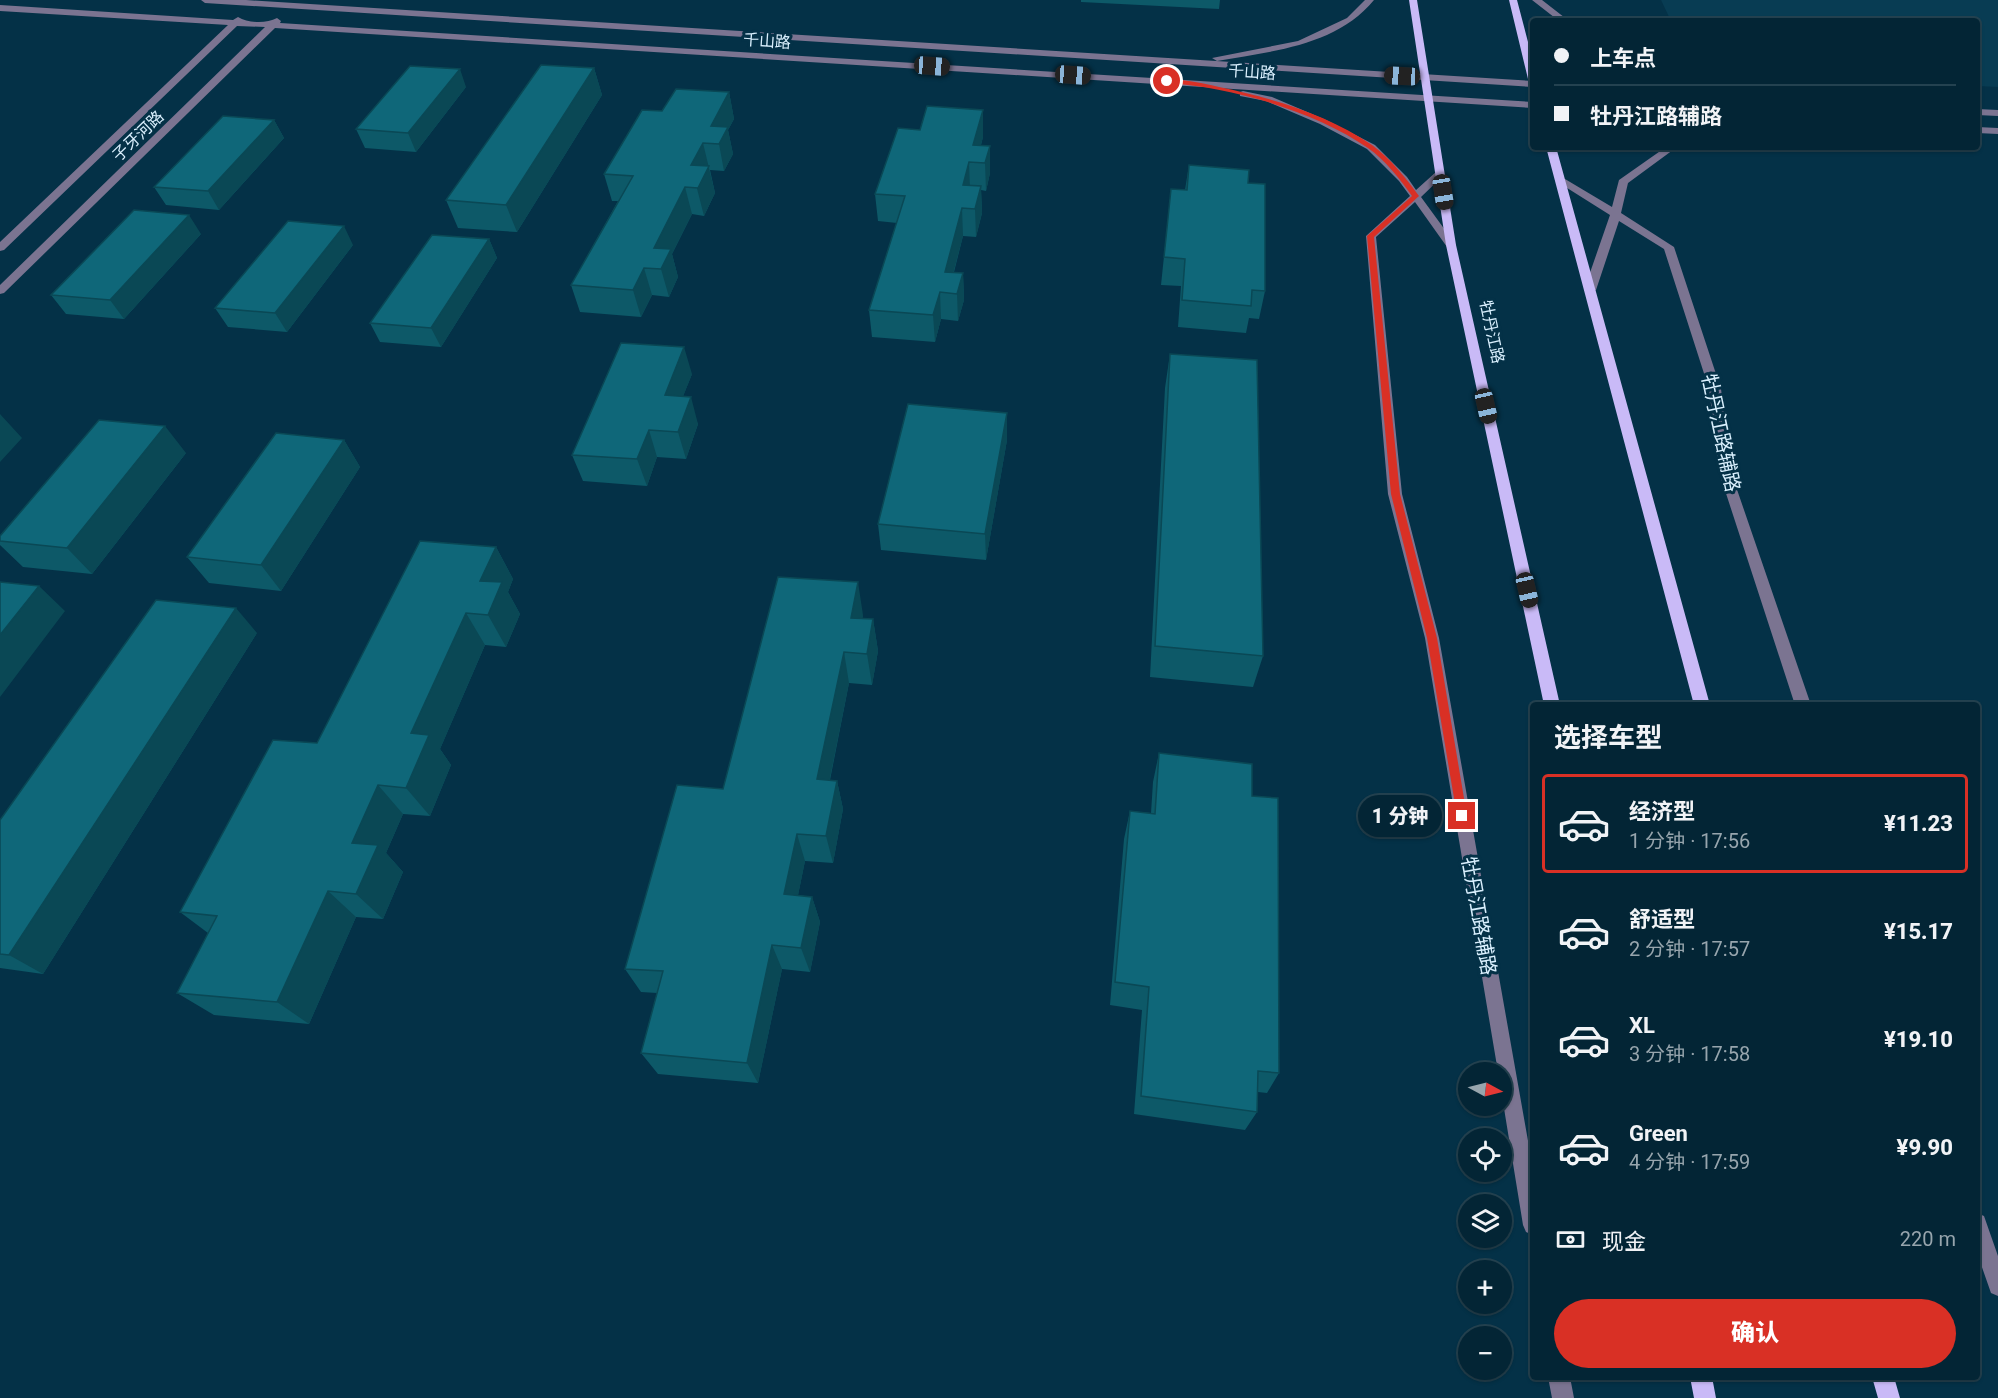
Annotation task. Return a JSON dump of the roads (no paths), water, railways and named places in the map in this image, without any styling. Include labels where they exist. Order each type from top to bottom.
[{"type":"main road","name":"牡丹江路","points":[[1412,1],[1451,245],[1551,702]]},
{"type":"main road","points":[[1514,4],[1530,70]]},
{"type":"main road","points":[[1552,150],[1701,702]]},
{"type":"main road","points":[[1702,1380],[1705,1398]]},
{"type":"main road","points":[[1884,1380],[1889,1398]]},
{"type":"street","name":"千山路","points":[[205,0],[294,3],[1193,63],[1530,82]]},
{"type":"street","points":[[1193,63],[1300,43],[1350,20],[1370,0]]},
{"type":"street","points":[[1514,4],[1537,0],[1561,18]]},
{"type":"street","name":"子牙河路","points":[[0,248],[255,2]]},
{"type":"street","name":"子牙河路","points":[[0,291],[294,3]]},
{"type":"street","name":"千山路","points":[[0,8],[1530,105]]},
{"type":"street","points":[[1190,83],[1269,99],[1323,122],[1371,147],[1403,179],[1451,245]]},
{"type":"street","points":[[1980,112],[1998,114]]},
{"type":"street","points":[[1980,129],[1998,131]]},
{"type":"street","points":[[1590,290],[1623,182],[1668,150]]},
{"type":"street","name":"牡丹江路辅路","points":[[1440,174],[1371,236],[1395,494],[1432,638],[1530,1208]]},
{"type":"street","name":"牡丹江路辅路","points":[[1561,181],[1670,247],[1715,389],[1726,475],[1802,702]]},
{"type":"street","points":[[1980,1232],[1998,1286]]},
{"type":"street","points":[[1560,1380],[1563,1398]]}]
